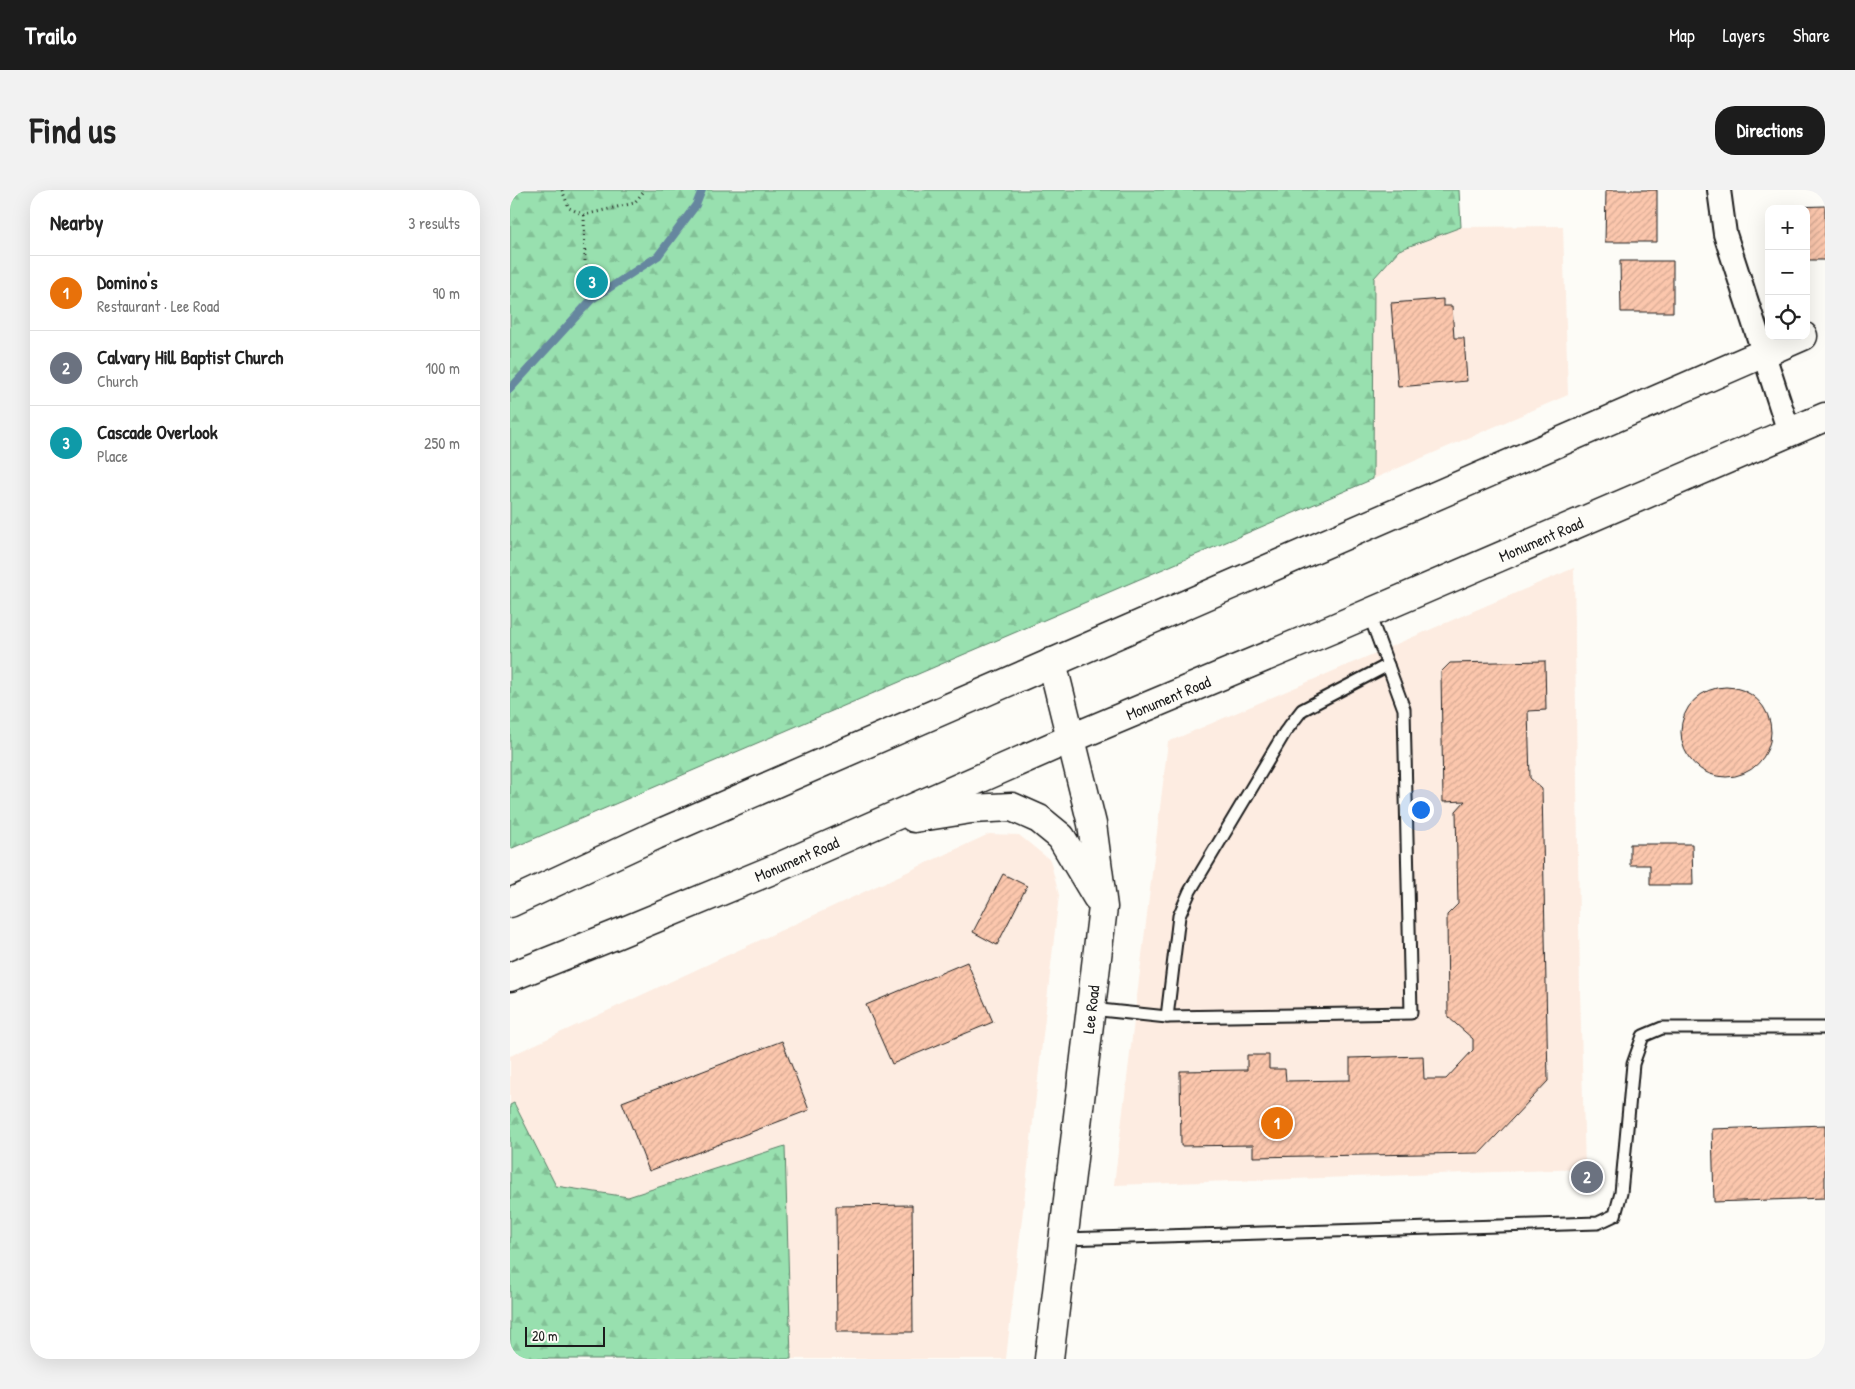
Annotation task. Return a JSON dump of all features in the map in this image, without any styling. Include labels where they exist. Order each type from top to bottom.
[{"type":"main road","points":[[1810,333],[1825,327]]},
{"type":"main road","points":[[510,903],[656,835],[1794,340]]},
{"type":"main road","name":"Monument Road","points":[[510,977],[755,877],[1072,738],[1369,614],[1825,417]]},
{"type":"main road","name":"Lee Road","points":[[1050,1359],[1103,907],[1092,824],[1052,662]]},
{"type":"main road","points":[[878,823],[971,809],[1012,807],[1039,819],[1061,837],[1103,907]]},
{"type":"street","points":[[1719,190],[1725,234],[1789,432]]},
{"type":"lane","points":[[1091,1008],[1167,1017],[1411,1013],[1404,709],[1369,614]]},
{"type":"lane","points":[[1167,1017],[1179,916],[1190,891],[1285,732],[1302,710],[1388,665]]},
{"type":"lane","points":[[1064,1239],[1598,1223],[1615,1215],[1621,1194],[1633,1064],[1644,1036],[1662,1028],[1825,1028]]},
{"type":"path","points":[[562,190],[569,208],[584,215],[634,203],[645,190]]},
{"type":"path","points":[[584,215],[585,262],[592,282]]},
{"type":"shaded area","points":[[1563,226],[1568,395],[1373,479],[1374,278],[1399,250],[1461,227]]},
{"type":"shaded area","points":[[1574,568],[1580,991],[1585,1169],[1114,1185],[1168,742]]},
{"type":"shaded area","points":[[989,834],[1019,835],[1050,860],[1059,895],[1006,1359],[791,1359],[785,1146],[628,1197],[556,1186],[514,1104],[510,1105],[510,1056]]},
{"type":"green space","points":[[510,190],[1459,190],[1461,227],[1399,250],[1374,278],[1373,479],[510,849]]},
{"type":"green space","points":[[514,1103],[556,1186],[628,1197],[785,1146],[791,1359],[510,1359],[510,1105]]},
{"type":"building","points":[[1606,190],[1657,190],[1657,242],[1605,242]]},
{"type":"building","points":[[1810,206],[1825,206],[1825,260],[1810,260]]},
{"type":"building","points":[[1620,261],[1673,261],[1673,312],[1621,312]]},
{"type":"building","points":[[1443,299],[1443,306],[1452,306],[1454,338],[1464,338],[1467,381],[1398,387],[1391,303]]},
{"type":"building","points":[[1545,661],[1546,710],[1528,711],[1530,778],[1542,789],[1548,1081],[1480,1153],[1253,1157],[1253,1145],[1181,1146],[1180,1071],[1247,1070],[1247,1055],[1269,1055],[1269,1069],[1285,1069],[1286,1081],[1350,1080],[1350,1058],[1423,1056],[1424,1079],[1446,1079],[1473,1050],[1473,1039],[1448,1017],[1447,915],[1458,904],[1456,811],[1465,801],[1443,802],[1441,672],[1450,663]]},
{"type":"building","points":[[1726,687],[1743,690],[1758,700],[1768,715],[1771,732],[1768,749],[1758,764],[1743,774],[1726,777],[1709,774],[1694,764],[1684,749],[1681,732],[1684,715],[1694,700],[1709,690]]},
{"type":"building","points":[[1630,844],[1692,844],[1693,885],[1650,885],[1650,865],[1630,865]]},
{"type":"building","points":[[1003,874],[1027,886],[997,945],[973,932]]},
{"type":"building","points":[[967,962],[993,1022],[892,1064],[866,1005]]},
{"type":"building","points":[[782,1041],[809,1110],[649,1171],[622,1102]]},
{"type":"building","points":[[1825,1125],[1825,1198],[1714,1202],[1712,1129]]},
{"type":"building","points":[[912,1205],[913,1332],[837,1332],[836,1206]]},
{"type":"waterway","points":[[510,389],[591,300],[658,256],[696,205],[702,190]]},
{"type":"place","name":"Cascade Overlook","points":[[592,282]]},
{"type":"place","name":"Domino's","points":[[1277,1123]]},
{"type":"place","name":"Calvary Hill Baptist Church","points":[[1587,1177]]}]
